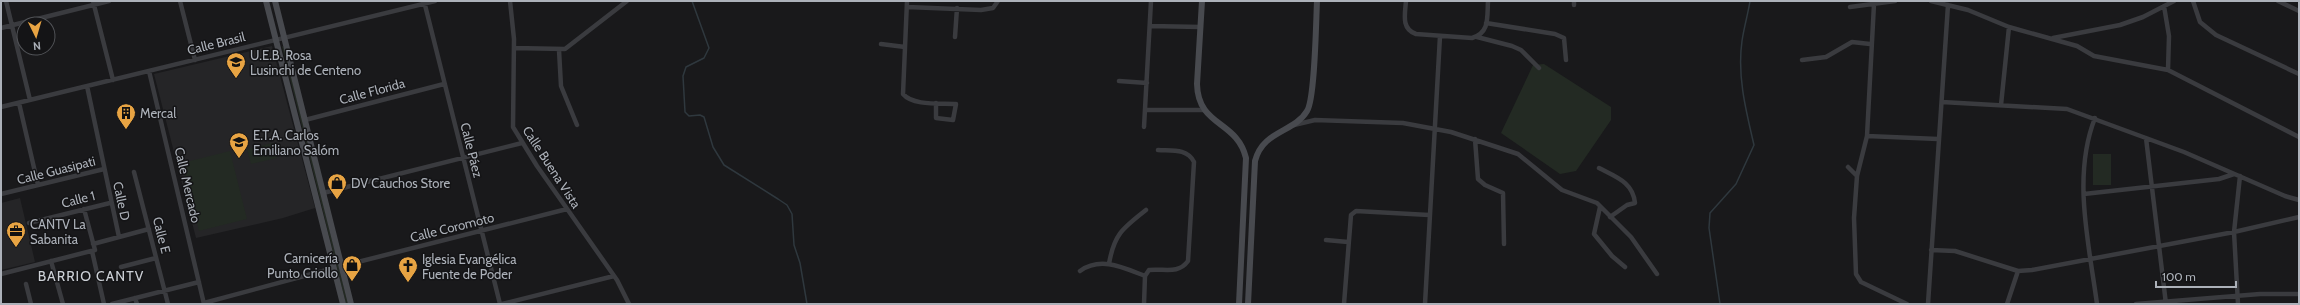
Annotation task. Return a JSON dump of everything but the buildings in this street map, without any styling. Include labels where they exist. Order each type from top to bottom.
[{"type":"street","points":[[6,1],[30,100]]},
{"type":"street","points":[[1,28],[94,3],[109,1]]},
{"type":"street","points":[[180,1],[195,60]]},
{"type":"street","points":[[266,1],[343,304]]},
{"type":"street","points":[[275,1],[351,304]]},
{"type":"street","name":"Calle Brasil","points":[[1,107],[276,40],[424,2],[436,1]]},
{"type":"street","name":"Calle Buena Vista","points":[[510,1],[513,19],[514,48],[513,127],[522,143],[614,276],[629,304]]},
{"type":"street","points":[[514,48],[559,50],[572,45],[627,1]]},
{"type":"street","points":[[907,1],[902,94],[907,99],[914,101],[956,104],[953,120],[936,118],[936,103]]},
{"type":"street","points":[[907,7],[993,8],[998,1]]},
{"type":"street","points":[[1144,127],[1151,1]]},
{"type":"street","points":[[1202,1],[1197,87],[1204,110],[1211,118],[1233,132],[1242,145],[1246,158],[1239,304]]},
{"type":"street","points":[[1248,304],[1255,161],[1267,141],[1304,116],[1310,105],[1317,1]]},
{"type":"street","points":[[1406,1],[1405,25],[1409,32],[1440,36],[1476,37],[1512,46],[1521,50],[1539,68]]},
{"type":"street","points":[[1476,37],[1480,36],[1485,31],[1488,1]]},
{"type":"street","points":[[1850,7],[1895,1]]},
{"type":"street","points":[[1931,1],[1985,16],[2008,27],[2077,46],[2094,56],[2168,70],[2299,137]]},
{"type":"street","points":[[2052,38],[2120,25],[2143,18],[2174,1]]},
{"type":"street","points":[[2192,1],[2200,22],[2216,35],[2299,74]]},
{"type":"street","points":[[2278,1],[2299,12]]},
{"type":"street","name":"Calle Páez","points":[[424,2],[462,158],[501,304]]},
{"type":"street","points":[[94,3],[113,80]]},
{"type":"street","points":[[1874,4],[1870,44],[1867,136],[1857,176],[1854,218],[1856,274],[1861,282],[1907,304]]},
{"type":"street","points":[[1928,304],[1948,5]]},
{"type":"street","points":[[2164,6],[2169,36],[2168,70]]},
{"type":"street","points":[[955,37],[957,8]]},
{"type":"street","points":[[1486,23],[1555,34],[1564,38],[1566,60]]},
{"type":"street","points":[[1150,26],[1200,27]]},
{"type":"street","points":[[2001,105],[2008,27]]},
{"type":"street","points":[[1425,304],[1440,36]]},
{"type":"street","points":[[1802,60],[1826,57],[1852,42],[1870,44]]},
{"type":"street","points":[[880,44],[905,47]]},
{"type":"street","points":[[559,50],[561,86],[578,125]]},
{"type":"street","name":"Calle Mercado","points":[[149,71],[204,304]]},
{"type":"street","points":[[1119,81],[1146,83]]},
{"type":"street","name":"Calle Florida","points":[[305,120],[444,84]]},
{"type":"street","name":"Calle Guasipati","points":[[1,194],[104,169],[87,86]]},
{"type":"street","points":[[19,102],[38,185]]},
{"type":"street","points":[[1942,102],[2024,105],[2068,110],[2095,118],[2184,152],[2299,200]]},
{"type":"street","points":[[1146,110],[1204,110]]},
{"type":"street","points":[[2095,118],[2086,157],[2084,194],[2097,304]]},
{"type":"street","points":[[1288,127],[1315,120],[1329,119],[1403,123],[1475,139],[1518,154],[1562,190],[1600,207],[1631,237],[1657,274]]},
{"type":"street","points":[[1867,136],[1938,139]]},
{"type":"street","points":[[2146,138],[2166,303]]},
{"type":"street","points":[[1475,139],[1478,179],[1485,185],[1503,193],[1504,244]]},
{"type":"street","points":[[323,192],[522,143]]},
{"type":"street","points":[[1144,304],[1145,276],[1149,270],[1178,270],[1184,268],[1188,261],[1194,162],[1188,154],[1183,151],[1158,150]]},
{"type":"street","points":[[1848,167],[1857,176]]},
{"type":"street","points":[[1599,168],[1625,181],[1634,193],[1635,203],[1627,205],[1610,217]]},
{"type":"street","name":"Calle D","points":[[104,169],[110,203],[119,237]]},
{"type":"street","name":"Calle E","points":[[134,172],[168,304]]},
{"type":"street","points":[[2084,194],[2219,179],[2234,174]]},
{"type":"street","points":[[2238,304],[2234,232],[2240,176]]},
{"type":"street","name":"Calle 1","points":[[29,223],[110,203]]},
{"type":"street","points":[[1600,207],[1594,234],[1612,256],[1625,267]]},
{"type":"street","points":[[84,209],[93,244],[93,251],[104,304]]},
{"type":"street","name":"Calle Coromoto","points":[[342,266],[567,209]]},
{"type":"street","points":[[1109,264],[1112,250],[1121,230],[1146,210]]},
{"type":"street","points":[[1344,304],[1351,215],[1356,211],[1429,215]]},
{"type":"street","points":[[1931,250],[1955,251],[2018,271],[2234,232],[2299,217]]},
{"type":"street","points":[[93,244],[149,229]]},
{"type":"street","points":[[1326,240],[1348,242]]},
{"type":"street","points":[[1,274],[93,251]]},
{"type":"street","points":[[121,267],[156,258]]},
{"type":"street","points":[[51,261],[63,304]]},
{"type":"street","points":[[1080,271],[1086,266],[1099,263],[1109,264],[1145,276]]},
{"type":"street","points":[[204,304],[334,268]]},
{"type":"street","points":[[2007,304],[2018,271]]},
{"type":"street","points":[[501,304],[614,276]]},
{"type":"street","points":[[112,304],[199,282]]},
{"type":"street","points":[[26,284],[32,304]]},
{"type":"street","points":[[2136,304],[2166,303],[2238,296],[2299,294]]},
{"type":"street","points":[[135,298],[137,304]]},
{"type":"shaded area","name":"E.T.A. Carlos Emiliano Salóm","points":[[272,46],[315,208],[283,218],[196,238],[154,74]]},
{"type":"shaded area","points":[[282,46],[284,47],[348,304],[346,304]]},
{"type":"shaded area","points":[[1544,64],[1611,107],[1611,120],[1576,171],[1560,174],[1501,133],[1533,65]]},
{"type":"shaded area","points":[[273,143],[277,158],[251,164],[247,149]]},
{"type":"shaded area","points":[[230,151],[247,219],[199,231],[182,163]]},
{"type":"shaded area","points":[[2093,154],[2111,154],[2111,185],[2093,185]]},
{"type":"shaded area","name":"CANTV La Sabanita","points":[[20,198],[35,262],[1,270],[1,203]]},
{"type":"waterway","points":[[692,1],[709,48],[704,58],[686,67],[683,76],[685,112],[689,116],[700,115],[704,117],[713,147],[724,165],[787,205],[792,214],[794,245],[800,263],[807,304]]},
{"type":"waterway","points":[[1720,304],[1709,228],[1710,213],[1736,184],[1754,145],[1741,80],[1742,41],[1750,1]]},
{"type":"place","name":"U.E.B. Rosa Lusinchi de Centeno","points":[[236,79]]},
{"type":"place","name":"Mercal","points":[[126,130]]},
{"type":"place","name":"E.T.A. Carlos Emiliano Salóm","points":[[239,159]]},
{"type":"place","name":"DV Cauchos Store","points":[[337,200]]},
{"type":"place","name":"CANTV La Sabanita","points":[[16,248]]},
{"type":"place","name":"Carnicería Punto Criollo","points":[[352,282]]},
{"type":"place","name":"Iglesia Evangélica Fuente de Poder","points":[[408,283]]},
{"type":"district","name":"BARRIO CANTV","points":[[91,276]]}]
